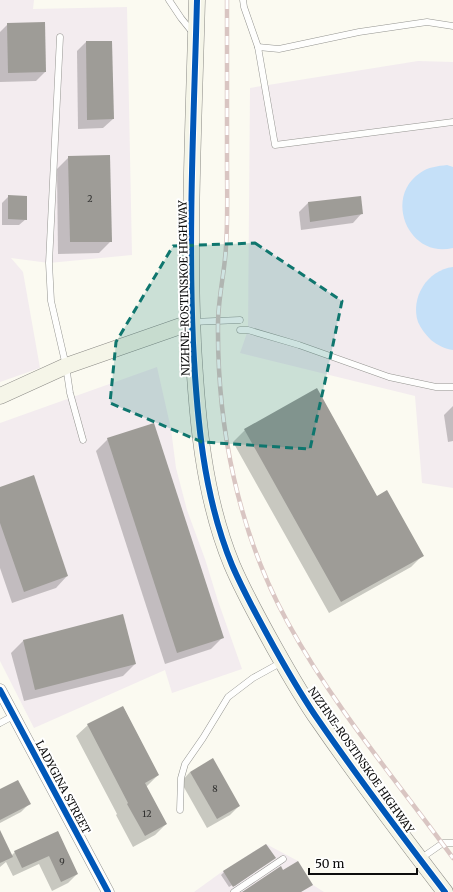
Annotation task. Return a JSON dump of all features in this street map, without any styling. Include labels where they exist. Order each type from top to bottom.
[{"type":"street","name":"NIZHNE-ROSTINSKOE HIGHWAY","points":[[196,0],[191,230],[192,322],[195,386],[200,429],[208,483],[214,510],[232,564],[282,662],[318,720],[445,892]]},
{"type":"street","points":[[0,396],[66,366],[192,322]]},
{"type":"street","name":"LADYGINA STREET","points":[[0,690],[108,892]]},
{"type":"lane","points":[[169,0],[181,18],[196,36]]},
{"type":"lane","points":[[243,0],[258,47],[275,145],[453,122]]},
{"type":"lane","points":[[258,47],[279,49],[359,32],[427,22],[453,26]]},
{"type":"lane","points":[[60,37],[49,263],[51,301],[66,366],[70,393],[83,440]]},
{"type":"lane","points":[[192,322],[240,320]]},
{"type":"lane","points":[[240,330],[248,330],[299,345],[388,377],[436,387],[453,387]]},
{"type":"lane","points":[[180,810],[182,778],[185,764],[228,697],[253,678],[282,662]]},
{"type":"lane","points":[[0,723],[13,716]]},
{"type":"lane","points":[[420,859],[442,843],[453,843]]},
{"type":"lane","points":[[234,892],[283,859]]},
{"type":"highlighted area","points":[[255,243],[342,301],[310,449],[202,442],[110,403],[116,342],[173,246]]},
{"type":"shaded area","points":[[0,0],[34,0],[33,9],[127,7],[132,255],[49,263],[11,258],[23,272],[40,368],[0,382]]},
{"type":"shaded area","points":[[418,61],[453,62],[453,488],[422,483],[415,396],[240,353],[248,330],[250,88]]},
{"type":"shaded area","points":[[157,367],[171,429],[176,468],[187,510],[242,669],[172,693],[165,670],[34,728],[0,661],[0,423]]},
{"type":"shaded area","points":[[266,844],[298,861],[313,885],[324,892],[194,892],[223,871]]},
{"type":"water","points":[[447,165],[453,167],[453,248],[437,249],[424,244],[413,236],[406,224],[403,211],[403,197],[409,184],[420,173],[430,168]]},
{"type":"water","points":[[453,267],[453,350],[436,344],[424,332],[418,322],[416,304],[428,279],[435,273]]},
{"type":"building","points":[[45,22],[46,72],[8,73],[7,23]]},
{"type":"building","points":[[86,41],[112,41],[114,119],[87,120]]},
{"type":"building","points":[[110,155],[112,242],[70,242],[68,156]]},
{"type":"building","points":[[8,195],[27,196],[27,220],[8,219]]},
{"type":"building","points":[[361,196],[363,214],[310,222],[308,202]]},
{"type":"building","points":[[317,388],[377,496],[387,490],[424,556],[341,602],[244,429]]},
{"type":"building","points":[[154,423],[224,638],[177,653],[107,438]]},
{"type":"building","points":[[34,475],[68,576],[24,592],[0,523],[0,487]]},
{"type":"building","points":[[123,614],[136,664],[35,690],[23,640]]},
{"type":"building","points":[[123,706],[159,775],[145,783],[167,824],[145,836],[127,804],[128,803],[87,724]]},
{"type":"building","points":[[213,758],[240,806],[217,819],[190,772]]},
{"type":"building","points":[[18,780],[31,804],[0,820],[0,789]]},
{"type":"building","points":[[0,830],[13,857],[0,863]]},
{"type":"building","points":[[58,831],[78,874],[61,882],[49,856],[22,868],[14,851]]},
{"type":"building","points":[[266,844],[276,858],[233,887],[223,871]]},
{"type":"building","points":[[298,861],[313,885],[301,892],[242,892],[281,866],[283,870]]},
{"type":"railway","points":[[227,0],[227,225],[218,314],[219,363],[221,401],[227,440],[234,478],[244,516],[256,552],[271,588],[288,623],[306,654],[345,714],[453,858]]},
{"type":"cycle path","points":[[197,0],[191,214],[193,343],[199,427],[214,511],[232,565],[268,637],[301,694],[365,786],[445,892]]},
{"type":"cycle path","points":[[0,690],[108,892]]}]
